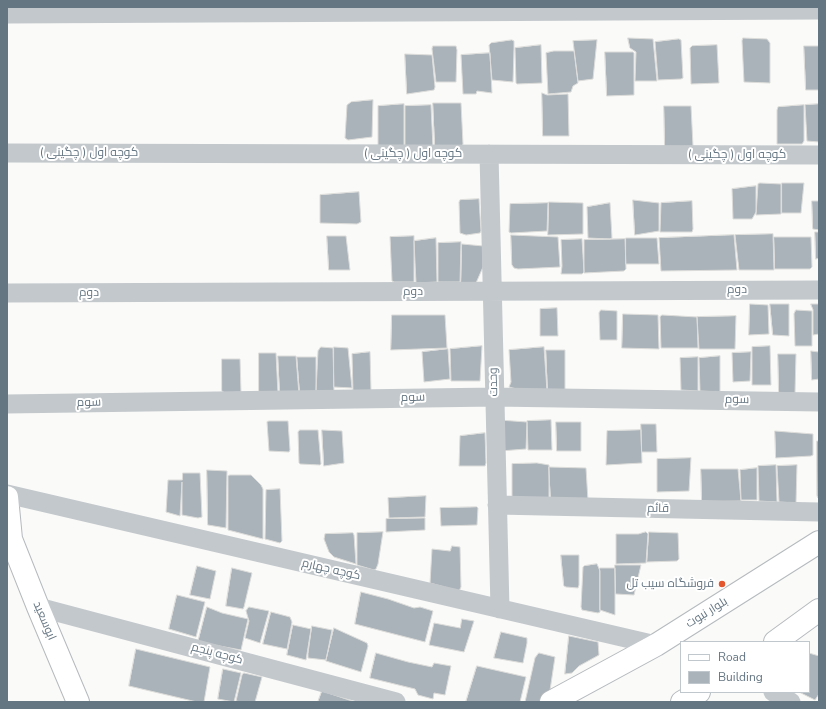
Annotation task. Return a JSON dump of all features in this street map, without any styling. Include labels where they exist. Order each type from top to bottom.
[{"type":"main road","name":"ابوسعید","points":[[7,496],[9,539],[78,702]]},
{"type":"main road","name":"بلوار نبوت","points":[[552,702],[656,645],[819,542]]},
{"type":"main road","points":[[776,641],[819,610]]},
{"type":"main road","points":[[682,702],[697,693]]},
{"type":"street","points":[[7,14],[761,9],[819,10]]},
{"type":"street","name":"کوچه اول ( چگینی )","points":[[7,152],[819,155]]},
{"type":"street","name":"وحدت","points":[[489,154],[500,610]]},
{"type":"street","name":"دوم","points":[[7,293],[819,290]]},
{"type":"street","name":"سوم","points":[[7,404],[495,397],[819,402]]},
{"type":"street","name":"کوچه چهارم","points":[[7,496],[656,645]]},
{"type":"street","name":"قائم","points":[[497,505],[819,512]]},
{"type":"street","name":"کوچه پنجم","points":[[38,607],[396,702]]},
{"type":"building","points":[[628,38],[653,39],[657,81],[635,81],[636,52],[630,48]]},
{"type":"building","points":[[743,38],[767,39],[770,43],[770,83],[744,82]]},
{"type":"building","points":[[597,40],[593,79],[578,81],[573,41]]},
{"type":"building","points":[[681,40],[683,78],[658,80],[655,42]]},
{"type":"building","points":[[514,41],[513,82],[492,80],[489,45],[491,43]]},
{"type":"building","points":[[541,45],[542,83],[517,84],[515,48]]},
{"type":"building","points":[[717,45],[719,83],[691,84],[690,48],[692,46]]},
{"type":"building","points":[[433,46],[456,46],[456,82],[436,82],[432,49]]},
{"type":"building","points":[[804,46],[819,46],[819,90],[806,90]]},
{"type":"building","points":[[554,51],[574,51],[578,83],[573,86],[571,92],[548,94],[546,53]]},
{"type":"building","points":[[605,52],[634,53],[634,95],[607,96]]},
{"type":"building","points":[[490,53],[492,93],[477,91],[476,94],[463,94],[461,55]]},
{"type":"building","points":[[405,54],[432,55],[434,90],[407,94]]},
{"type":"building","points":[[542,93],[547,95],[568,94],[569,136],[543,136]]},
{"type":"building","points":[[373,100],[372,137],[348,140],[345,138],[347,105],[351,102]]},
{"type":"building","points":[[433,103],[461,103],[463,144],[461,148],[435,147]]},
{"type":"building","points":[[404,104],[404,146],[378,147],[378,106]]},
{"type":"building","points":[[819,104],[819,142],[807,141],[805,105]]},
{"type":"building","points":[[431,105],[433,148],[405,147],[405,106]]},
{"type":"building","points":[[804,105],[804,141],[802,144],[777,144],[778,107]]},
{"type":"building","points":[[664,106],[691,106],[693,146],[665,148]]},
{"type":"building","points":[[782,183],[804,183],[801,213],[782,213]]},
{"type":"building","points":[[758,184],[781,184],[781,214],[756,215]]},
{"type":"building","points":[[756,186],[756,212],[752,219],[733,219],[732,189]]},
{"type":"building","points":[[359,192],[361,222],[357,224],[320,223],[320,195]]},
{"type":"building","points":[[479,199],[480,233],[466,235],[460,233],[460,200]]},
{"type":"building","points":[[633,200],[659,203],[659,231],[635,235]]},
{"type":"building","points":[[692,201],[692,232],[660,232],[661,203]]},
{"type":"building","points":[[812,201],[819,201],[819,230],[813,229]]},
{"type":"building","points":[[549,202],[583,203],[583,234],[548,235]]},
{"type":"building","points":[[548,203],[547,231],[509,232],[510,204]]},
{"type":"building","points":[[610,203],[612,238],[588,238],[587,207]]},
{"type":"building","points":[[815,232],[819,232],[819,258],[816,259]]},
{"type":"building","points":[[773,234],[774,270],[739,270],[735,235]]},
{"type":"building","points":[[511,235],[558,237],[560,267],[514,268],[512,265]]},
{"type":"building","points":[[734,235],[737,270],[661,271],[659,238]]},
{"type":"building","points":[[327,236],[346,236],[350,270],[329,270]]},
{"type":"building","points":[[414,236],[414,282],[394,282],[392,281],[390,237]]},
{"type":"building","points":[[774,237],[811,237],[812,267],[810,269],[775,269]]},
{"type":"building","points":[[436,238],[437,282],[416,283],[414,241]]},
{"type":"building","points":[[626,238],[657,238],[659,264],[626,264]]},
{"type":"building","points":[[582,239],[584,272],[582,274],[561,274],[561,240]]},
{"type":"building","points":[[625,239],[626,269],[624,271],[584,273],[584,240]]},
{"type":"building","points":[[461,242],[460,282],[438,282],[438,243]]},
{"type":"building","points":[[462,244],[483,246],[483,267],[476,283],[461,283]]},
{"type":"building","points":[[750,304],[768,305],[769,334],[749,335]]},
{"type":"building","points":[[770,304],[789,304],[789,336],[773,335]]},
{"type":"building","points":[[811,304],[819,304],[819,334],[813,335],[813,310]]},
{"type":"building","points":[[557,308],[558,336],[540,336],[540,309]]},
{"type":"building","points":[[601,310],[617,311],[617,340],[600,340],[599,313]]},
{"type":"building","points":[[796,310],[812,311],[812,346],[795,346],[794,314]]},
{"type":"building","points":[[623,314],[658,315],[659,349],[622,348]]},
{"type":"building","points":[[392,315],[445,315],[447,348],[391,350]]},
{"type":"building","points":[[662,315],[697,317],[698,348],[661,348],[660,317]]},
{"type":"building","points":[[736,316],[735,349],[699,349],[697,317]]},
{"type":"building","points":[[482,346],[480,381],[451,381],[450,349]]},
{"type":"building","points":[[770,346],[771,385],[752,385],[752,347]]},
{"type":"building","points":[[321,347],[333,348],[334,392],[316,391],[318,351]]},
{"type":"building","points":[[334,347],[348,348],[352,388],[334,387]]},
{"type":"building","points":[[544,347],[547,391],[528,392],[509,387],[511,382],[509,350]]},
{"type":"building","points":[[448,349],[450,379],[424,382],[422,352]]},
{"type":"building","points":[[546,350],[565,350],[565,395],[548,395]]},
{"type":"building","points":[[811,351],[819,352],[819,379],[812,380]]},
{"type":"building","points":[[370,352],[371,391],[353,392],[352,354]]},
{"type":"building","points":[[751,352],[750,381],[733,382],[732,353]]},
{"type":"building","points":[[259,353],[276,353],[278,394],[259,395]]},
{"type":"building","points":[[778,354],[796,354],[795,393],[779,393]]},
{"type":"building","points":[[278,356],[296,356],[299,395],[280,395]]},
{"type":"building","points":[[720,356],[720,391],[700,391],[699,358]]},
{"type":"building","points":[[297,357],[316,357],[316,395],[300,395]]},
{"type":"building","points":[[698,357],[698,391],[681,390],[680,358]]},
{"type":"building","points":[[222,359],[240,359],[241,392],[225,393],[222,391]]},
{"type":"building","points":[[499,420],[527,422],[526,449],[500,451]]},
{"type":"building","points":[[551,420],[552,450],[528,450],[527,421]]},
{"type":"building","points":[[288,421],[289,452],[269,451],[267,422]]},
{"type":"building","points":[[556,422],[581,422],[581,451],[557,451]]},
{"type":"building","points":[[641,424],[656,424],[657,452],[642,452]]},
{"type":"building","points":[[300,430],[318,430],[320,465],[299,463],[298,432]]},
{"type":"building","points":[[322,430],[342,431],[344,463],[324,466]]},
{"type":"building","points":[[641,430],[642,463],[606,465],[607,431]]},
{"type":"building","points":[[775,431],[813,434],[813,455],[776,458]]},
{"type":"building","points":[[485,433],[485,466],[459,466],[460,436]]},
{"type":"building","points":[[817,441],[819,441],[818,498],[817,496]]},
{"type":"building","points":[[691,458],[689,491],[657,492],[657,459]]},
{"type":"building","points":[[537,463],[549,465],[549,503],[512,497],[512,464]]},
{"type":"building","points":[[776,465],[777,502],[759,501],[758,466]]},
{"type":"building","points":[[797,465],[796,503],[779,502],[777,466]]},
{"type":"building","points":[[549,467],[586,468],[588,501],[551,504]]},
{"type":"building","points":[[757,468],[757,500],[741,500],[740,470]]},
{"type":"building","points":[[701,469],[738,469],[741,501],[702,502]]},
{"type":"building","points":[[207,470],[227,471],[226,528],[208,525]]},
{"type":"building","points":[[183,473],[200,473],[202,517],[198,518],[182,515],[182,482],[180,516],[166,512],[168,480],[182,480]]},
{"type":"building","points":[[251,475],[261,485],[263,489],[263,539],[228,530],[228,476]]},
{"type":"building","points":[[280,489],[282,541],[280,543],[265,539],[266,490]]},
{"type":"building","points":[[426,496],[425,517],[389,518],[388,498]]},
{"type":"building","points":[[477,507],[477,525],[441,526],[440,508]]},
{"type":"building","points":[[425,518],[425,530],[386,532],[386,519]]},
{"type":"building","points":[[383,532],[376,569],[374,570],[357,565],[357,533]]},
{"type":"building","points":[[646,532],[648,534],[646,563],[616,564],[616,534],[638,534]]},
{"type":"building","points":[[649,532],[678,533],[679,559],[677,561],[647,562]]},
{"type":"building","points":[[353,533],[356,564],[334,557],[329,552],[324,539],[325,534]]},
{"type":"building","points":[[452,546],[460,547],[461,587],[459,591],[430,583],[432,549],[450,551]]},
{"type":"building","points":[[561,555],[579,555],[578,588],[564,586]]},
{"type":"building","points":[[597,564],[600,571],[600,612],[598,613],[582,610],[581,607],[583,567]]},
{"type":"building","points":[[615,565],[641,565],[634,595],[616,594]]},
{"type":"building","points":[[197,566],[216,571],[210,599],[190,595]]},
{"type":"building","points":[[232,568],[252,573],[243,609],[226,606]]},
{"type":"building","points":[[600,568],[615,568],[615,615],[600,610]]},
{"type":"building","points":[[361,592],[414,608],[420,607],[433,611],[425,642],[355,624]]},
{"type":"building","points":[[177,595],[205,602],[196,637],[169,629]]},
{"type":"building","points":[[207,607],[222,613],[248,619],[241,650],[198,642]]},
{"type":"building","points":[[249,607],[269,611],[260,643],[245,638],[249,621],[246,611]]},
{"type":"building","points":[[271,612],[290,617],[292,622],[287,649],[263,644]]},
{"type":"building","points":[[462,619],[474,621],[464,652],[429,645],[434,623],[460,628]]},
{"type":"building","points":[[293,625],[311,629],[306,660],[287,655]]},
{"type":"building","points":[[312,626],[332,630],[326,660],[308,658]]},
{"type":"building","points":[[334,628],[367,643],[368,646],[361,672],[326,661]]},
{"type":"building","points":[[501,632],[527,638],[523,663],[494,658]]},
{"type":"building","points":[[569,636],[598,642],[599,655],[579,666],[572,673],[565,674]]},
{"type":"building","points":[[136,649],[210,667],[204,702],[197,702],[129,686]]},
{"type":"building","points":[[376,653],[432,667],[434,663],[451,666],[445,695],[434,693],[433,699],[418,695],[415,689],[370,678]]},
{"type":"building","points":[[539,653],[555,657],[549,697],[546,702],[525,702],[535,658]]},
{"type":"building","points":[[810,653],[819,656],[819,694],[815,700],[801,693],[810,693]]},
{"type":"building","points":[[477,666],[526,677],[520,702],[466,702]]},
{"type":"building","points":[[223,669],[241,673],[234,702],[218,699]]},
{"type":"building","points":[[244,673],[262,677],[255,702],[236,701],[242,675]]},
{"type":"building","points":[[322,691],[355,702],[318,702]]},
{"type":"place","name":"فروشگاه سیب تل","points":[[722,584]]}]
